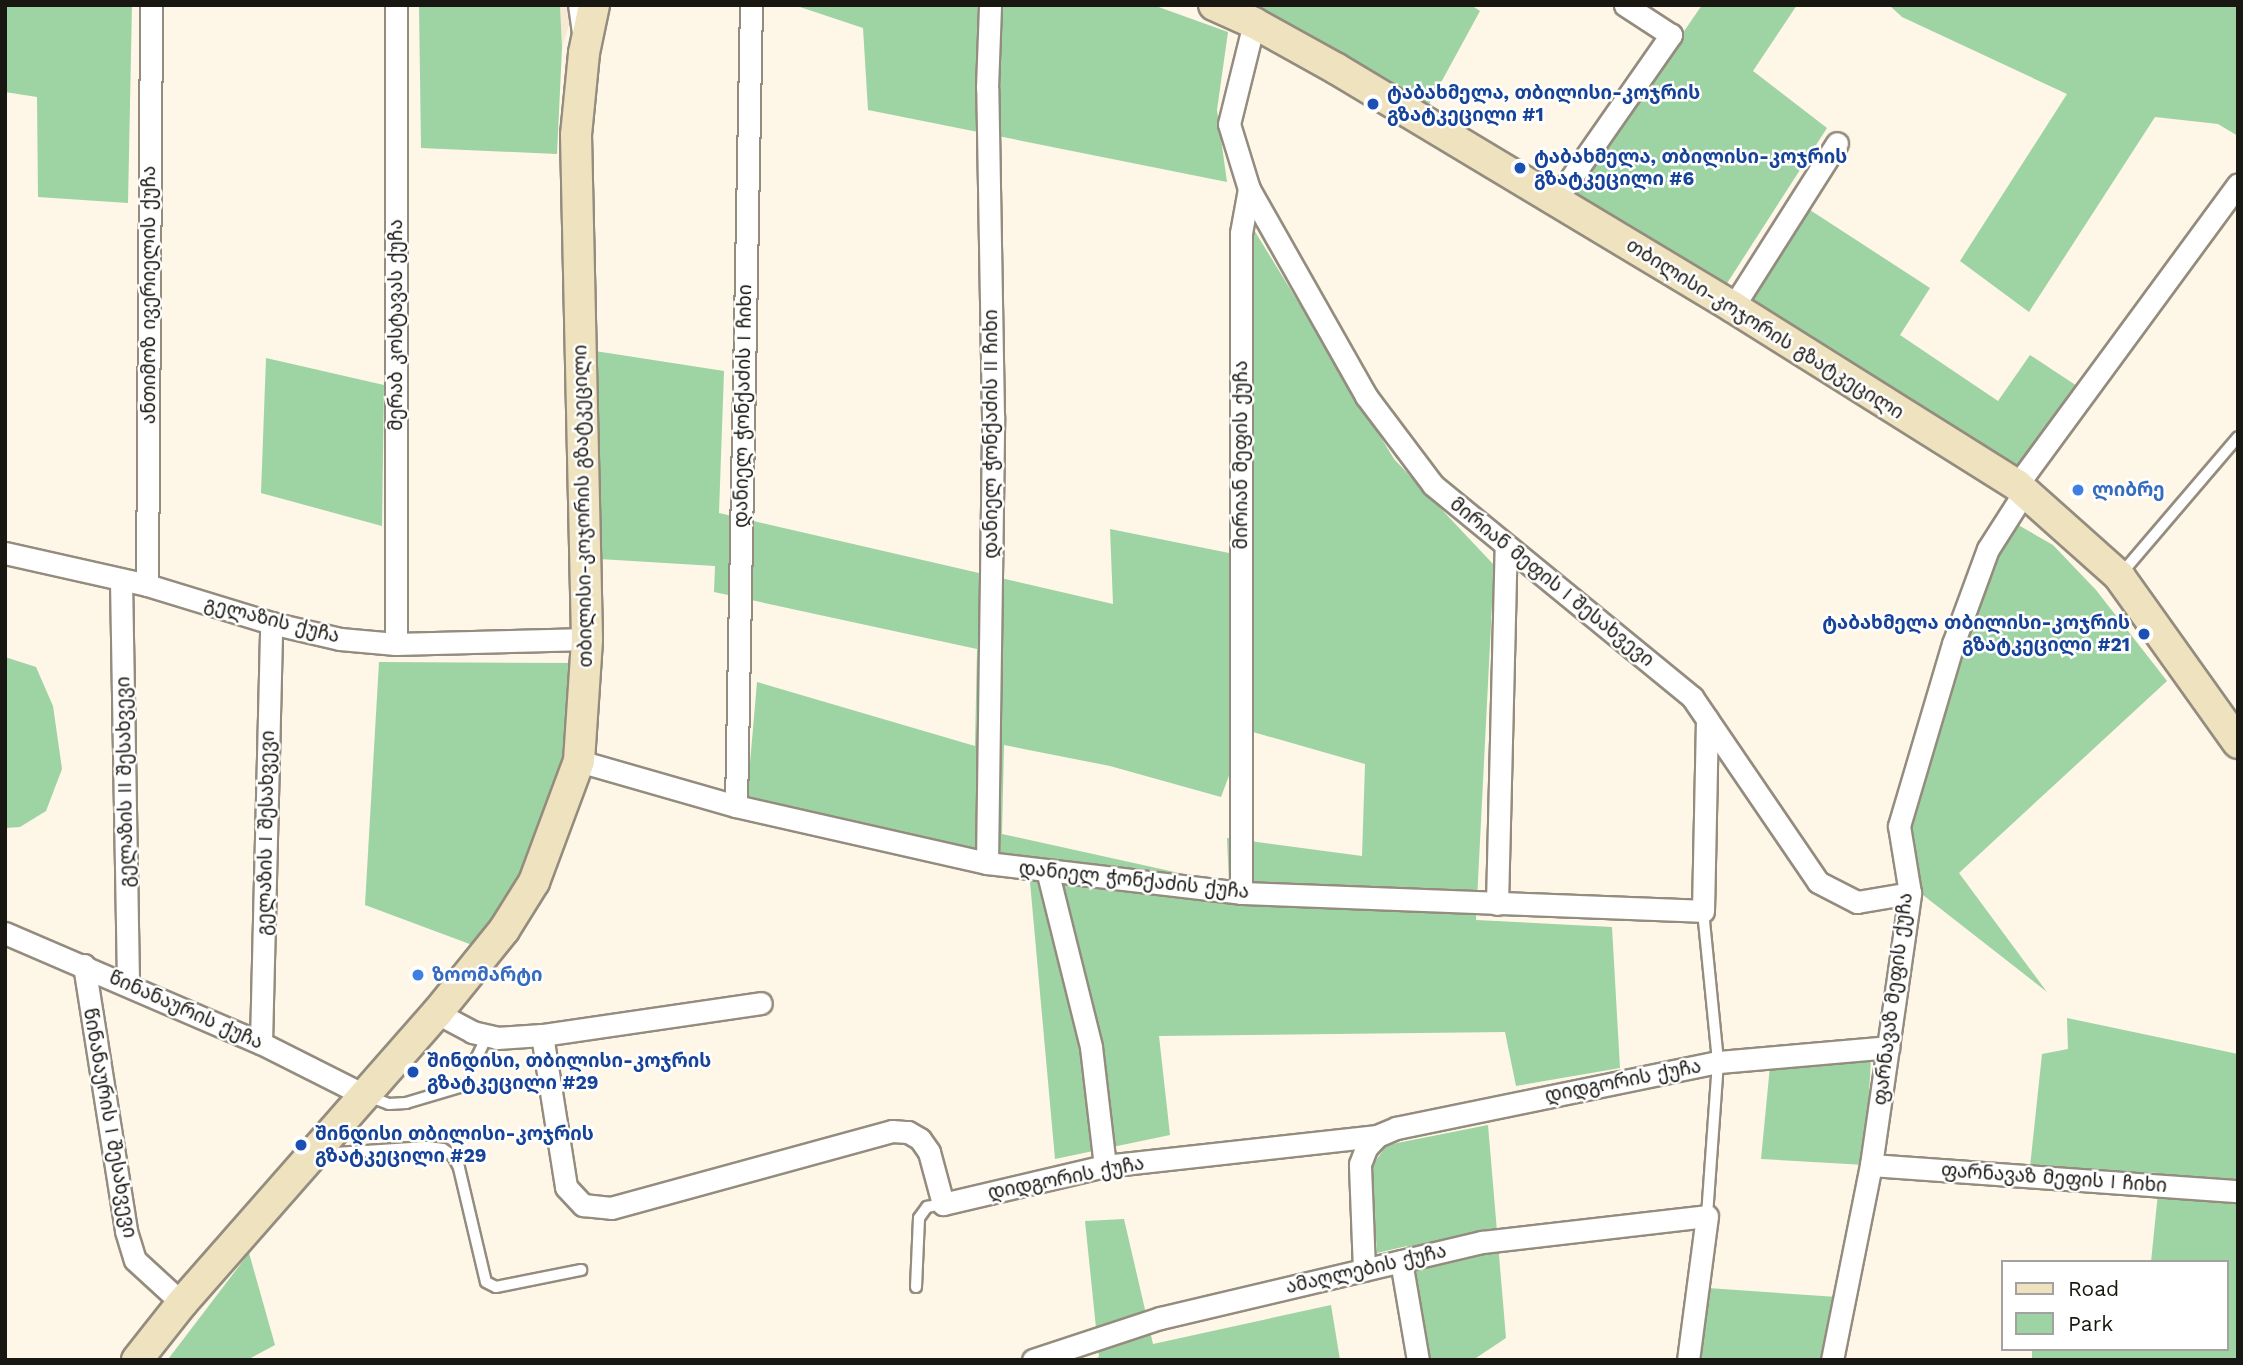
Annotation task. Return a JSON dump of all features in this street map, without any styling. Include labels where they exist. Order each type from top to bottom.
[{"type":"main road","name":"თბილისი-კოჯორის გზატკეცილი","points":[[137,1360],[182,1303],[310,1154],[437,1013],[504,930],[534,882],[579,761],[587,639],[576,135],[584,53],[594,5]]},
{"type":"main road","name":"თბილისი-კოჯორის გზატკეცილი","points":[[1214,5],[1254,23],[1556,201],[1732,307],[2021,488],[2119,576],[2235,731]]},
{"type":"street","name":"ანთიმოზ ივერიელის ქუჩა","points":[[147,586],[151,5]]},
{"type":"street","name":"მერაბ კოსტავას ქუჩა","points":[[396,5],[396,644]]},
{"type":"street","name":"დანიელ ჭონქაძის I ჩიხი","points":[[736,806],[751,5]]},
{"type":"street","name":"დანიელ ჭონქაძის II ჩიხი","points":[[987,863],[993,416],[987,88],[990,5]]},
{"type":"street","points":[[1556,201],[1671,35],[1625,5]]},
{"type":"street","name":"მირიან მეფის ქუჩა","points":[[1241,893],[1241,233],[1249,189],[1229,124],[1254,23]]},
{"type":"street","points":[[1732,307],[1837,144]]},
{"type":"street","name":"ფარნავაზ მეფის ქუჩა","points":[[1832,1360],[1871,1165],[1910,893],[1899,826],[1953,644],[1988,549],[2021,488],[2238,184]]},
{"type":"street","name":"მირიან მეფის I შესახვევი","points":[[1249,189],[1366,396],[1433,485],[1692,697],[1818,882],[1857,902],[1910,893]]},
{"type":"street","points":[[1497,904],[1506,546]]},
{"type":"street","name":"გელაზის ქუჩა","points":[[5,553],[147,586],[271,623],[340,639],[396,644],[587,639]]},
{"type":"street","name":"გელაზის II შესახვევი","points":[[121,580],[128,984]]},
{"type":"street","name":"გელაზის I შესახვევი","points":[[261,1043],[271,623]]},
{"type":"street","points":[[1703,911],[1707,719]]},
{"type":"street","name":"დანიელ ჭონქაძის ქუჩა","points":[[579,761],[736,806],[987,863],[1241,893],[1703,911]]},
{"type":"street","points":[[1047,870],[1091,1047],[1105,1167]]},
{"type":"street","name":"წინანაურის ქუჩა","points":[[5,933],[261,1043],[362,1094]]},
{"type":"street","name":"წინანაურის I შესახვევი","points":[[84,965],[126,1231],[135,1260],[182,1303]]},
{"type":"street","points":[[437,1013],[472,1032],[497,1038],[542,1035],[761,1003]]},
{"type":"street","points":[[542,1035],[566,1187],[583,1205],[611,1208],[892,1131],[908,1132],[920,1139],[929,1152],[943,1204]]},
{"type":"street","name":"დიდგორის ქუჩა","points":[[943,1204],[1105,1167],[1377,1136],[1396,1128],[1718,1062],[1888,1047]]},
{"type":"street","points":[[1364,1270],[1360,1164],[1366,1148],[1377,1136]]},
{"type":"street","name":"ფარნავაზ მეფის I ჩიხი","points":[[1871,1165],[2238,1191]]},
{"type":"street","points":[[1688,1360],[1707,1216]]},
{"type":"street","name":"ამაღლების ქუჩა","points":[[1033,1360],[1160,1318],[1482,1242],[1707,1216]]},
{"type":"street","points":[[1401,1261],[1418,1360]]},
{"type":"lane","points":[[574,5],[584,53]]},
{"type":"lane","points":[[2119,576],[2238,437]]},
{"type":"lane","points":[[1703,911],[1718,1062],[1707,1216]]},
{"type":"lane","points":[[475,1061],[487,1036]]},
{"type":"lane","points":[[362,1094],[389,1104],[463,1086]]},
{"type":"lane","points":[[310,1154],[427,1147],[443,1149],[453,1156],[459,1168],[484,1277],[491,1286],[581,1270]]},
{"type":"lane","points":[[916,1287],[919,1218],[927,1208],[943,1204]]},
{"type":"shaded area","points":[[560,5],[575,5],[562,48]]},
{"type":"green space","points":[[5,5],[132,5],[128,203],[38,197],[37,97],[5,92]]},
{"type":"green space","points":[[419,5],[560,5],[562,48],[557,154],[421,148]]},
{"type":"green space","points":[[794,5],[1153,5],[1228,32],[1217,110],[1227,182],[868,110],[863,28]]},
{"type":"green space","points":[[1238,5],[1471,5],[1480,11],[1426,110]]},
{"type":"green space","points":[[1702,5],[1797,5],[1753,71],[1827,128],[1724,288],[1569,199]]},
{"type":"green space","points":[[1889,5],[2238,5],[2238,136],[2218,124],[2155,117],[2029,312],[1960,261],[2067,94],[1902,17]]},
{"type":"green space","points":[[1810,210],[1930,288],[1900,335],[1998,401],[2030,355],[2077,386],[2015,474],[1747,304]]},
{"type":"green space","points":[[1251,225],[1394,459],[1494,565],[1476,920],[1612,927],[1620,1068],[1516,1086],[1505,1032],[1159,1036],[1170,1135],[1055,1159],[1028,860],[747,798],[757,682],[975,746],[977,649],[714,592],[715,566],[599,559],[595,351],[724,371],[719,513],[1113,604],[1110,529],[1249,557]],"holes":[[[1246,730],[1365,764],[1362,856],[1227,838],[1229,884],[1002,834],[1004,745],[1110,766],[1221,797]]]},
{"type":"green space","points":[[266,358],[384,385],[382,526],[261,493]]},
{"type":"green space","points":[[2013,522],[2053,545],[2096,590],[2167,681],[1959,873],[2047,992],[1914,888],[1908,825],[1990,552]]},
{"type":"green space","points":[[5,657],[36,667],[53,706],[62,769],[46,811],[20,827],[5,828]]},
{"type":"green space","points":[[379,662],[579,663],[576,742],[545,825],[503,908],[475,946],[365,905]]},
{"type":"green space","points":[[2067,1018],[2238,1054],[2238,1360],[2032,1360],[2032,1351],[2229,1351],[2229,1260],[2151,1260],[2160,1173],[2030,1167],[2042,1054],[2068,1049]]},
{"type":"green space","points":[[1871,1058],[1865,1165],[1761,1159],[1770,1066]]},
{"type":"green space","points":[[1488,1125],[1506,1338],[1473,1360],[1430,1360],[1407,1246],[1377,1253],[1371,1167],[1387,1145]]},
{"type":"green space","points":[[1124,1219],[1153,1344],[1331,1305],[1340,1360],[1091,1360],[1099,1357],[1085,1221]]},
{"type":"green space","points":[[249,1253],[275,1345],[247,1360],[169,1358]]},
{"type":"green space","points":[[1708,1288],[1837,1297],[1822,1360],[1698,1360]]},
{"type":"place","name":"ტაბახმელა, თბილისი-კოჯრის გზატკეცილი #1","points":[[1373,104]]},
{"type":"place","name":"ტაბახმელა, თბილისი-კოჯრის გზატკეცილი #6","points":[[1520,168]]},
{"type":"place","name":"ლიბრე","points":[[2078,490]]},
{"type":"place","name":"ტაბახმელა თბილისი-კოჯრის გზატკეცილი #21","points":[[2144,634]]},
{"type":"place","name":"ზოომარტი","points":[[418,975]]},
{"type":"place","name":"შინდისი, თბილისი-კოჯრის გზატკეცილი #29","points":[[413,1072]]},
{"type":"place","name":"შინდისი თბილისი-კოჯრის გზატკეცილი #29","points":[[301,1145]]}]
